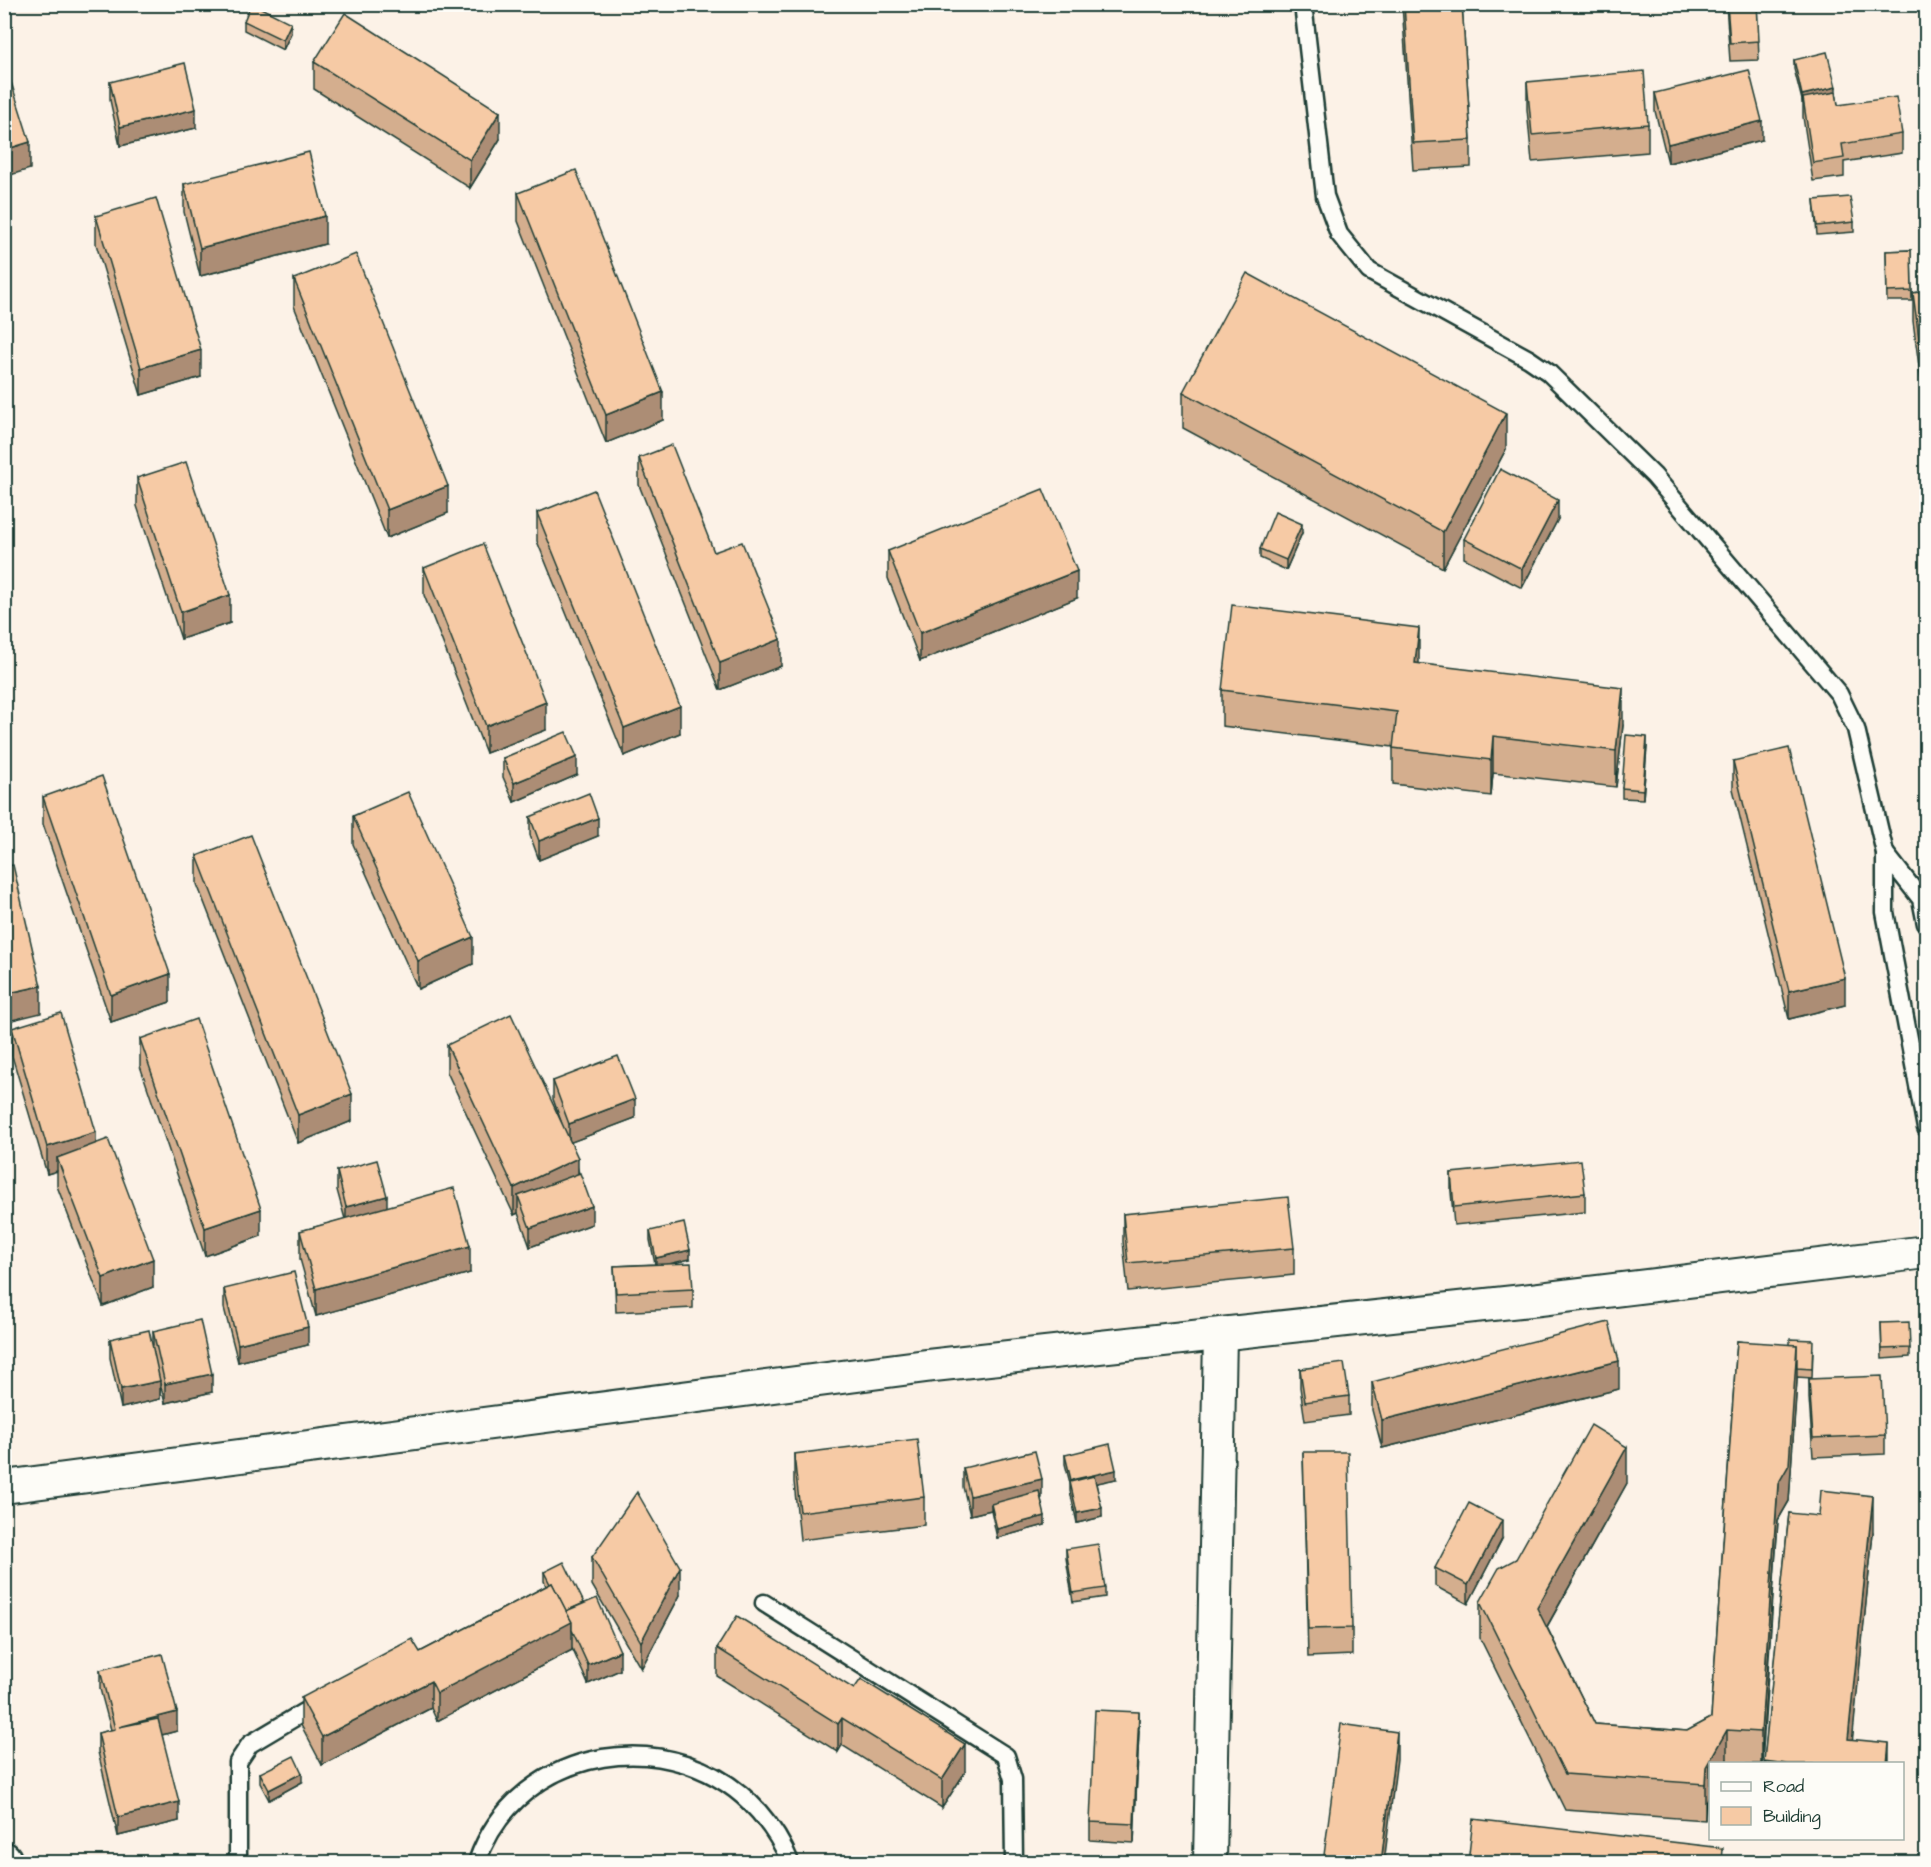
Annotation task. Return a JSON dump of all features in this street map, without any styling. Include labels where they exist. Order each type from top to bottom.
[{"type":"street","points":[[4,1487],[926,1366],[1220,1335],[1926,1252]]},
{"type":"street","points":[[1210,1863],[1220,1335]]},
{"type":"lane","points":[[1303,4],[1326,196],[1340,234],[1369,271],[1529,358],[1548,372],[1654,476],[1839,694],[1856,729],[1885,853],[1885,912],[1926,1128]]},
{"type":"lane","points":[[1885,853],[1921,899],[1926,924]]},
{"type":"lane","points":[[764,1603],[1006,1756],[1013,1779],[1014,1863]]},
{"type":"lane","points":[[238,1863],[238,1762],[250,1744],[336,1692]]},
{"type":"lane","points":[[477,1863],[493,1830],[513,1804],[538,1784],[567,1768],[598,1758],[631,1754],[664,1757],[695,1767],[724,1781],[750,1802],[771,1827],[790,1863]]},
{"type":"building","points":[[251,4],[291,23],[283,40],[244,21]]},
{"type":"building","points":[[1404,4],[1462,4],[1471,140],[1413,143]]},
{"type":"building","points":[[1727,4],[1757,4],[1759,41],[1730,43]]},
{"type":"building","points":[[345,13],[500,112],[470,160],[314,62]]},
{"type":"building","points":[[1827,52],[1836,87],[1802,95],[1794,60]]},
{"type":"building","points":[[4,60],[30,142],[4,150]]},
{"type":"building","points":[[185,63],[196,109],[120,127],[110,82]]},
{"type":"building","points":[[1749,70],[1762,121],[1668,144],[1655,93]]},
{"type":"building","points":[[1644,71],[1648,124],[1532,135],[1527,82]]},
{"type":"building","points":[[1836,92],[1838,105],[1896,97],[1902,134],[1842,144],[1844,158],[1813,163],[1803,98]]},
{"type":"building","points":[[309,152],[325,216],[200,248],[184,184]]},
{"type":"building","points":[[576,170],[663,392],[606,415],[518,193]]},
{"type":"building","points":[[1850,197],[1854,222],[1817,226],[1814,200]]},
{"type":"building","points":[[156,198],[201,350],[141,368],[96,216]]},
{"type":"building","points":[[1911,250],[1912,291],[1887,292],[1886,251]]},
{"type":"building","points":[[356,254],[448,486],[387,510],[294,279]]},
{"type":"building","points":[[1247,273],[1506,413],[1443,532],[1183,392]]},
{"type":"building","points":[[1926,291],[1926,391],[1913,293]]},
{"type":"building","points":[[1926,429],[1926,460],[1920,430]]},
{"type":"building","points":[[672,445],[714,552],[742,542],[781,639],[720,663],[639,458]]},
{"type":"building","points":[[186,462],[230,595],[181,612],[137,478]]},
{"type":"building","points":[[1500,469],[1558,500],[1522,569],[1464,539]]},
{"type":"building","points":[[1043,489],[1077,571],[920,633],[888,551]]},
{"type":"building","points":[[594,490],[680,706],[624,728],[537,513]]},
{"type":"building","points":[[1275,512],[1302,524],[1286,560],[1260,549]]},
{"type":"building","points":[[483,544],[546,702],[486,726],[424,568]]},
{"type":"building","points":[[1232,605],[1419,628],[1415,663],[1623,688],[1616,751],[1493,736],[1491,760],[1393,748],[1397,712],[1222,690]]},
{"type":"building","points":[[566,732],[577,757],[514,783],[503,758]]},
{"type":"building","points":[[1626,735],[1647,737],[1643,790],[1622,788]]},
{"type":"building","points":[[1789,748],[1845,978],[1789,991],[1733,761]]},
{"type":"building","points":[[102,776],[170,974],[111,995],[43,797]]},
{"type":"building","points":[[408,792],[473,937],[418,961],[353,816]]},
{"type":"building","points":[[589,793],[598,818],[539,841],[530,817]]},
{"type":"building","points":[[251,835],[352,1094],[298,1115],[197,856]]},
{"type":"building","points":[[13,865],[41,986],[4,994],[4,866]]},
{"type":"building","points":[[61,1013],[96,1132],[47,1147],[12,1028]]},
{"type":"building","points":[[511,1014],[578,1158],[514,1188],[447,1045]]},
{"type":"building","points":[[196,1019],[261,1209],[205,1228],[140,1039]]},
{"type":"building","points":[[618,1056],[635,1099],[569,1124],[553,1081]]},
{"type":"building","points":[[108,1139],[153,1259],[103,1278],[57,1158]]},
{"type":"building","points":[[377,1160],[387,1196],[346,1207],[337,1171]]},
{"type":"building","points":[[1581,1160],[1585,1193],[1454,1207],[1451,1173]]},
{"type":"building","points":[[580,1173],[592,1206],[530,1228],[518,1196]]},
{"type":"building","points":[[454,1188],[470,1246],[316,1289],[300,1231]]},
{"type":"building","points":[[1288,1197],[1294,1248],[1128,1263],[1123,1214]]},
{"type":"building","points":[[684,1223],[690,1250],[656,1258],[650,1231]]},
{"type":"building","points":[[691,1263],[693,1289],[616,1293],[614,1266]]},
{"type":"building","points":[[294,1272],[308,1327],[238,1344],[224,1289]]},
{"type":"building","points":[[200,1320],[212,1374],[165,1384],[153,1331]]},
{"type":"building","points":[[1609,1322],[1619,1361],[1382,1420],[1372,1382]]},
{"type":"building","points":[[1909,1322],[1910,1348],[1882,1349],[1881,1323]]},
{"type":"building","points":[[149,1330],[160,1381],[121,1389],[110,1339]]},
{"type":"building","points":[[1790,1339],[1813,1340],[1812,1369],[1797,1368],[1797,1345],[1790,1345]]},
{"type":"building","points":[[1737,1341],[1797,1345],[1789,1465],[1778,1484],[1761,1732],[1727,1730],[1706,1767],[1705,1784],[1565,1774],[1480,1602],[1499,1568],[1516,1559],[1591,1425],[1627,1447],[1537,1608],[1595,1724],[1687,1731],[1711,1718]]},
{"type":"building","points":[[1344,1363],[1349,1396],[1305,1402],[1300,1369]]},
{"type":"building","points":[[1882,1376],[1885,1435],[1813,1438],[1809,1379]]},
{"type":"building","points":[[917,1439],[924,1497],[800,1512],[794,1454]]},
{"type":"building","points":[[1110,1444],[1116,1470],[1071,1480],[1065,1455]]},
{"type":"building","points":[[1035,1451],[1042,1479],[970,1496],[963,1468]]},
{"type":"building","points":[[1303,1452],[1348,1452],[1352,1628],[1308,1629]]},
{"type":"building","points":[[1094,1476],[1102,1508],[1077,1513],[1070,1482]]},
{"type":"building","points":[[1821,1490],[1873,1496],[1848,1739],[1889,1743],[1887,1762],[1764,1761],[1789,1513],[1819,1516]]},
{"type":"building","points":[[1039,1491],[1045,1516],[997,1529],[991,1504]]},
{"type":"building","points":[[637,1492],[680,1567],[641,1642],[592,1557]]},
{"type":"building","points":[[1469,1503],[1502,1520],[1468,1585],[1435,1568]]},
{"type":"building","points":[[1098,1544],[1105,1588],[1073,1593],[1066,1549]]},
{"type":"building","points":[[564,1562],[584,1603],[566,1611],[544,1572]]},
{"type":"building","points":[[552,1583],[572,1622],[437,1693],[431,1681],[322,1737],[301,1698],[412,1639],[420,1652]]},
{"type":"building","points":[[597,1598],[620,1651],[588,1665],[566,1611]]},
{"type":"building","points":[[737,1616],[854,1689],[861,1679],[965,1744],[942,1780],[842,1718],[838,1724],[717,1648]]},
{"type":"building","points":[[162,1654],[177,1712],[119,1727],[158,1719],[179,1802],[118,1817],[98,1733],[115,1729],[100,1670]]},
{"type":"building","points":[[1095,1710],[1139,1712],[1134,1824],[1090,1822]]},
{"type":"building","points":[[1341,1724],[1397,1732],[1381,1863],[1323,1863]]},
{"type":"building","points":[[294,1756],[302,1773],[269,1790],[260,1773]]},
{"type":"building","points":[[1473,1819],[1723,1848],[1722,1863],[1468,1863]]}]
